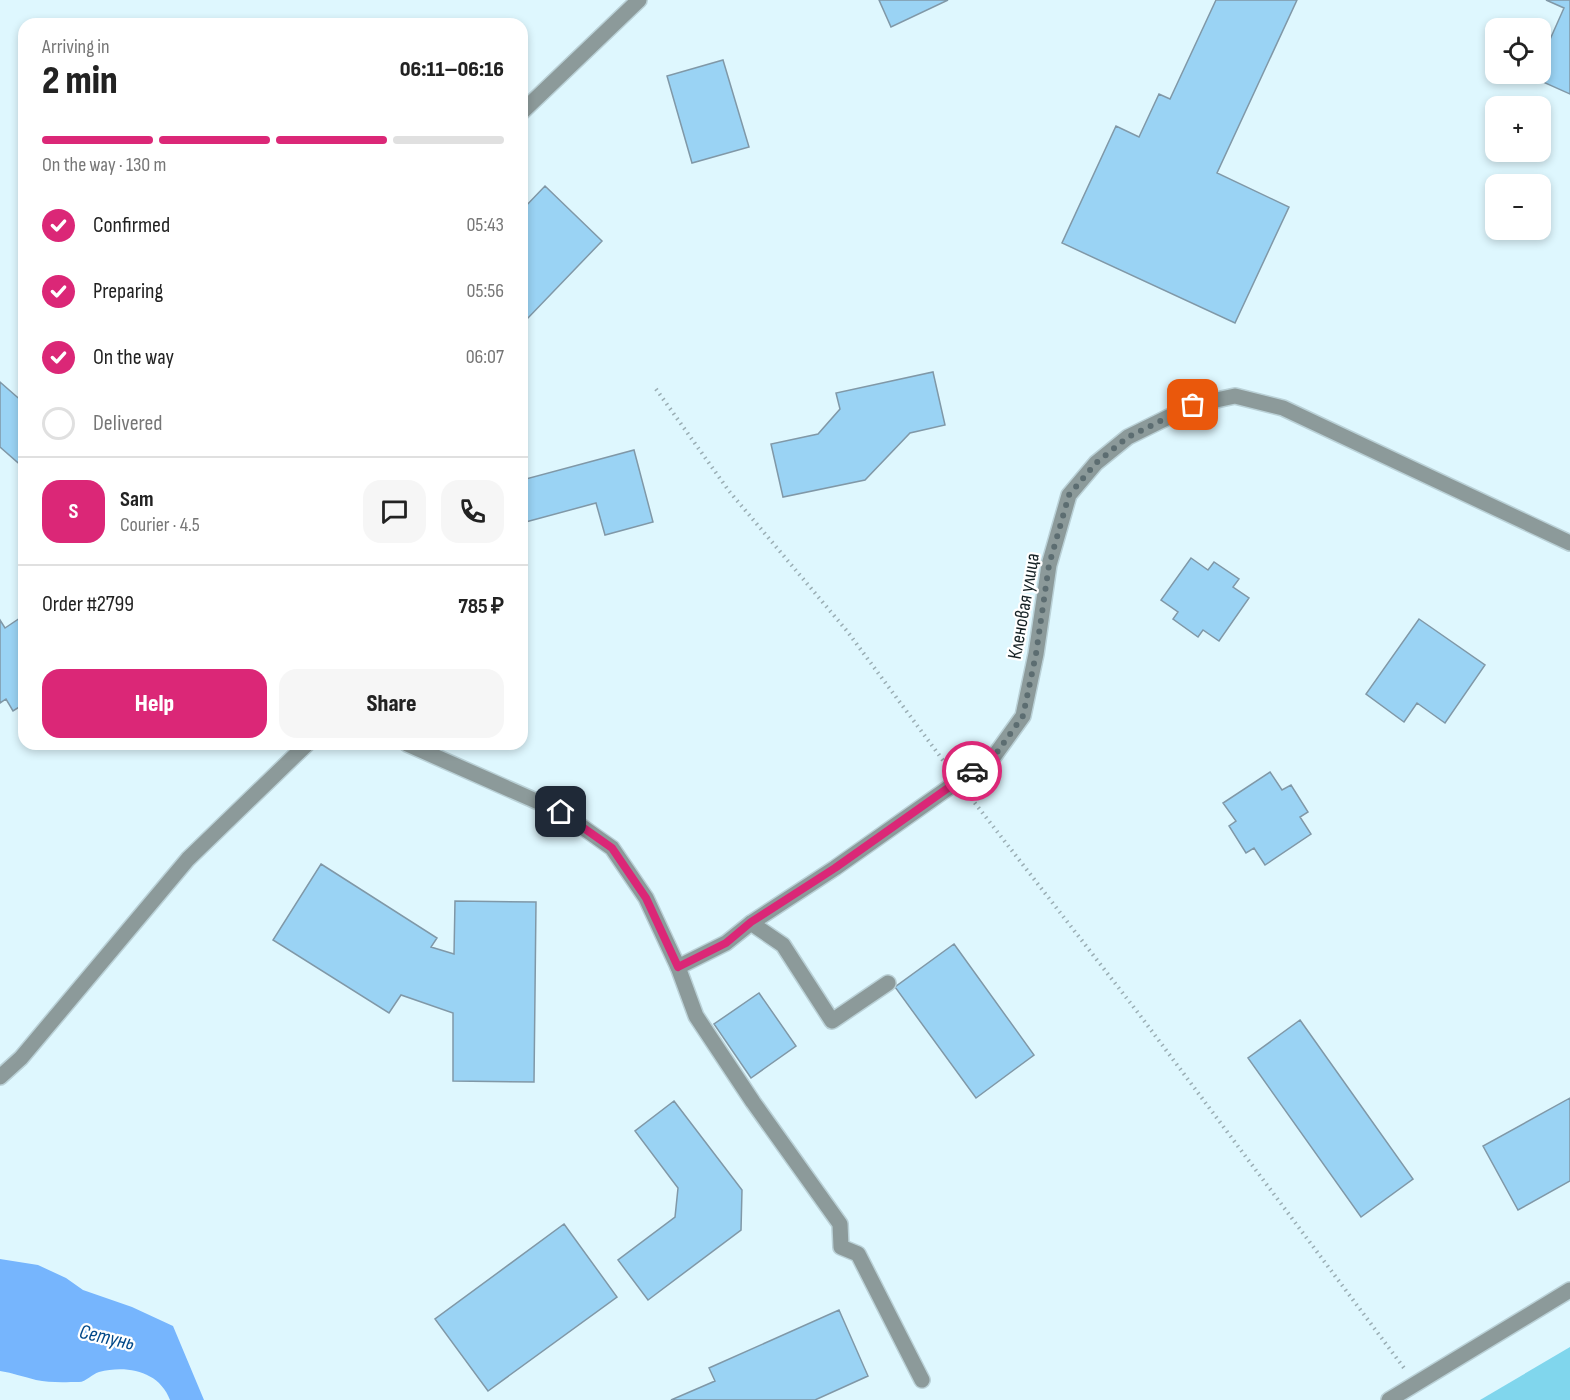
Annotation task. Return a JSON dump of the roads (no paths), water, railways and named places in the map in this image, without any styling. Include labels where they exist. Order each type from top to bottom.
[{"type":"street","points":[[528,106],[639,0]]},
{"type":"street","name":"Кленовая улица","points":[[678,967],[726,943],[751,922],[835,868],[995,755],[1023,716],[1036,654],[1049,565],[1069,495],[1096,463],[1128,437],[1193,405],[1235,396],[1283,408],[1570,543]]},
{"type":"street","points":[[0,1077],[21,1058],[188,859],[301,750]]},
{"type":"street","points":[[421,750],[561,812],[612,848],[646,898],[678,967],[696,1016],[753,1102],[840,1224],[841,1247],[858,1254],[922,1380]]},
{"type":"street","points":[[751,922],[783,945],[832,1021],[888,983]]},
{"type":"street","points":[[1389,1400],[1570,1290]]},
{"type":"water","name":"Сетунь","points":[[0,1259],[38,1265],[66,1278],[83,1290],[132,1307],[173,1326],[204,1400],[170,1400],[158,1382],[131,1370],[120,1369],[96,1373],[82,1382],[41,1381],[0,1371]]}]
